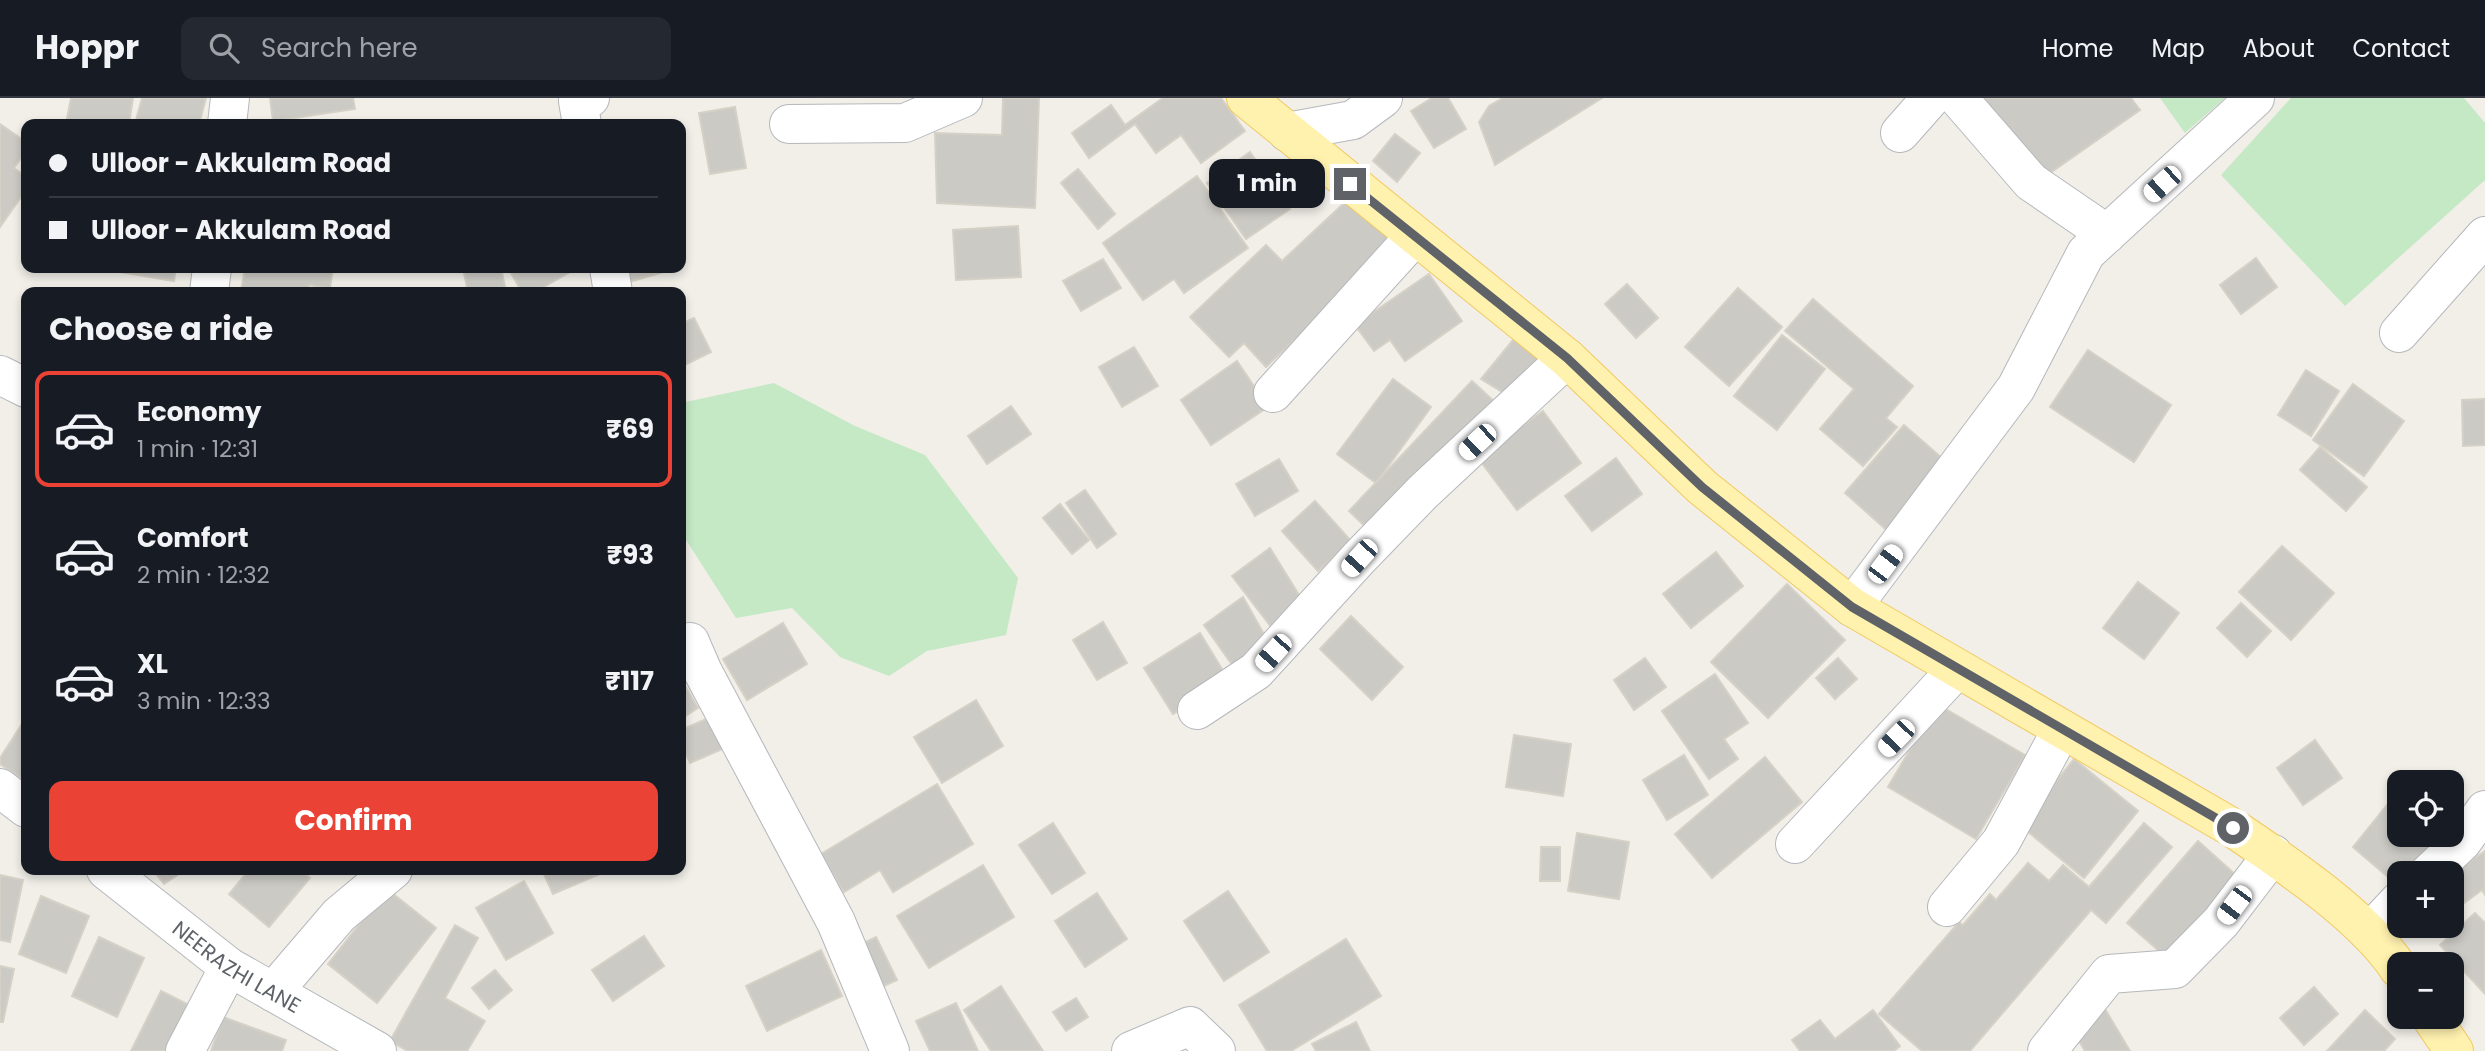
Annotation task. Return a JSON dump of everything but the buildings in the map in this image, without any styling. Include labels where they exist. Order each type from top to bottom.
[{"type":"main road","points":[[1246,98],[1567,358],[1702,487],[1852,607],[2233,828],[2273,854],[2369,933],[2387,955]]},
{"type":"main road","points":[[2439,1029],[2454,1051]]},
{"type":"street","points":[[228,119],[230,98]]},
{"type":"street","points":[[581,119],[578,101],[590,98]]},
{"type":"street","points":[[789,124],[905,123],[963,98]]},
{"type":"street","points":[[1287,132],[1353,120],[1383,98]]},
{"type":"street","points":[[1900,134],[1931,98]]},
{"type":"street","points":[[1958,98],[2031,182],[2107,234]]},
{"type":"street","points":[[1852,607],[2016,388],[2086,253],[2255,98]]},
{"type":"street","points":[[1273,393],[1415,236]]},
{"type":"street","points":[[2399,333],[2485,236]]},
{"type":"street","points":[[1197,710],[1256,671],[1423,492],[1567,358]]},
{"type":"street","points":[[0,375],[21,385]]},
{"type":"street","points":[[686,644],[690,642],[703,672],[836,922],[890,1051]]},
{"type":"street","points":[[1795,844],[1957,669]]},
{"type":"street","points":[[1947,907],[2001,842],[2062,729]]},
{"type":"street","points":[[0,788],[21,804]]},
{"type":"street","points":[[2442,861],[2462,842],[2485,810]]},
{"type":"street","points":[[2047,1051],[2109,974],[2175,969],[2221,922],[2273,854]]},
{"type":"street","name":"NEERAZHI LANE","points":[[112,875],[229,967],[377,1051]]},
{"type":"street","points":[[273,992],[339,915],[387,875]]},
{"type":"street","points":[[2369,933],[2387,914]]},
{"type":"street","points":[[185,1051],[229,967]]},
{"type":"street","points":[[1131,1051],[1190,1026],[1216,1051]]},
{"type":"green space","points":[[2160,98],[2225,98],[2185,133]]},
{"type":"green space","points":[[2291,98],[2464,98],[2485,123],[2485,180],[2345,306],[2221,175]]},
{"type":"green space","points":[[774,383],[855,426],[925,455],[1018,578],[1006,635],[927,651],[889,676],[840,657],[792,608],[736,618],[686,540],[686,402]]},
{"type":"route","points":[[1350,184],[1567,358],[1702,487],[1852,607],[2233,828]]}]
